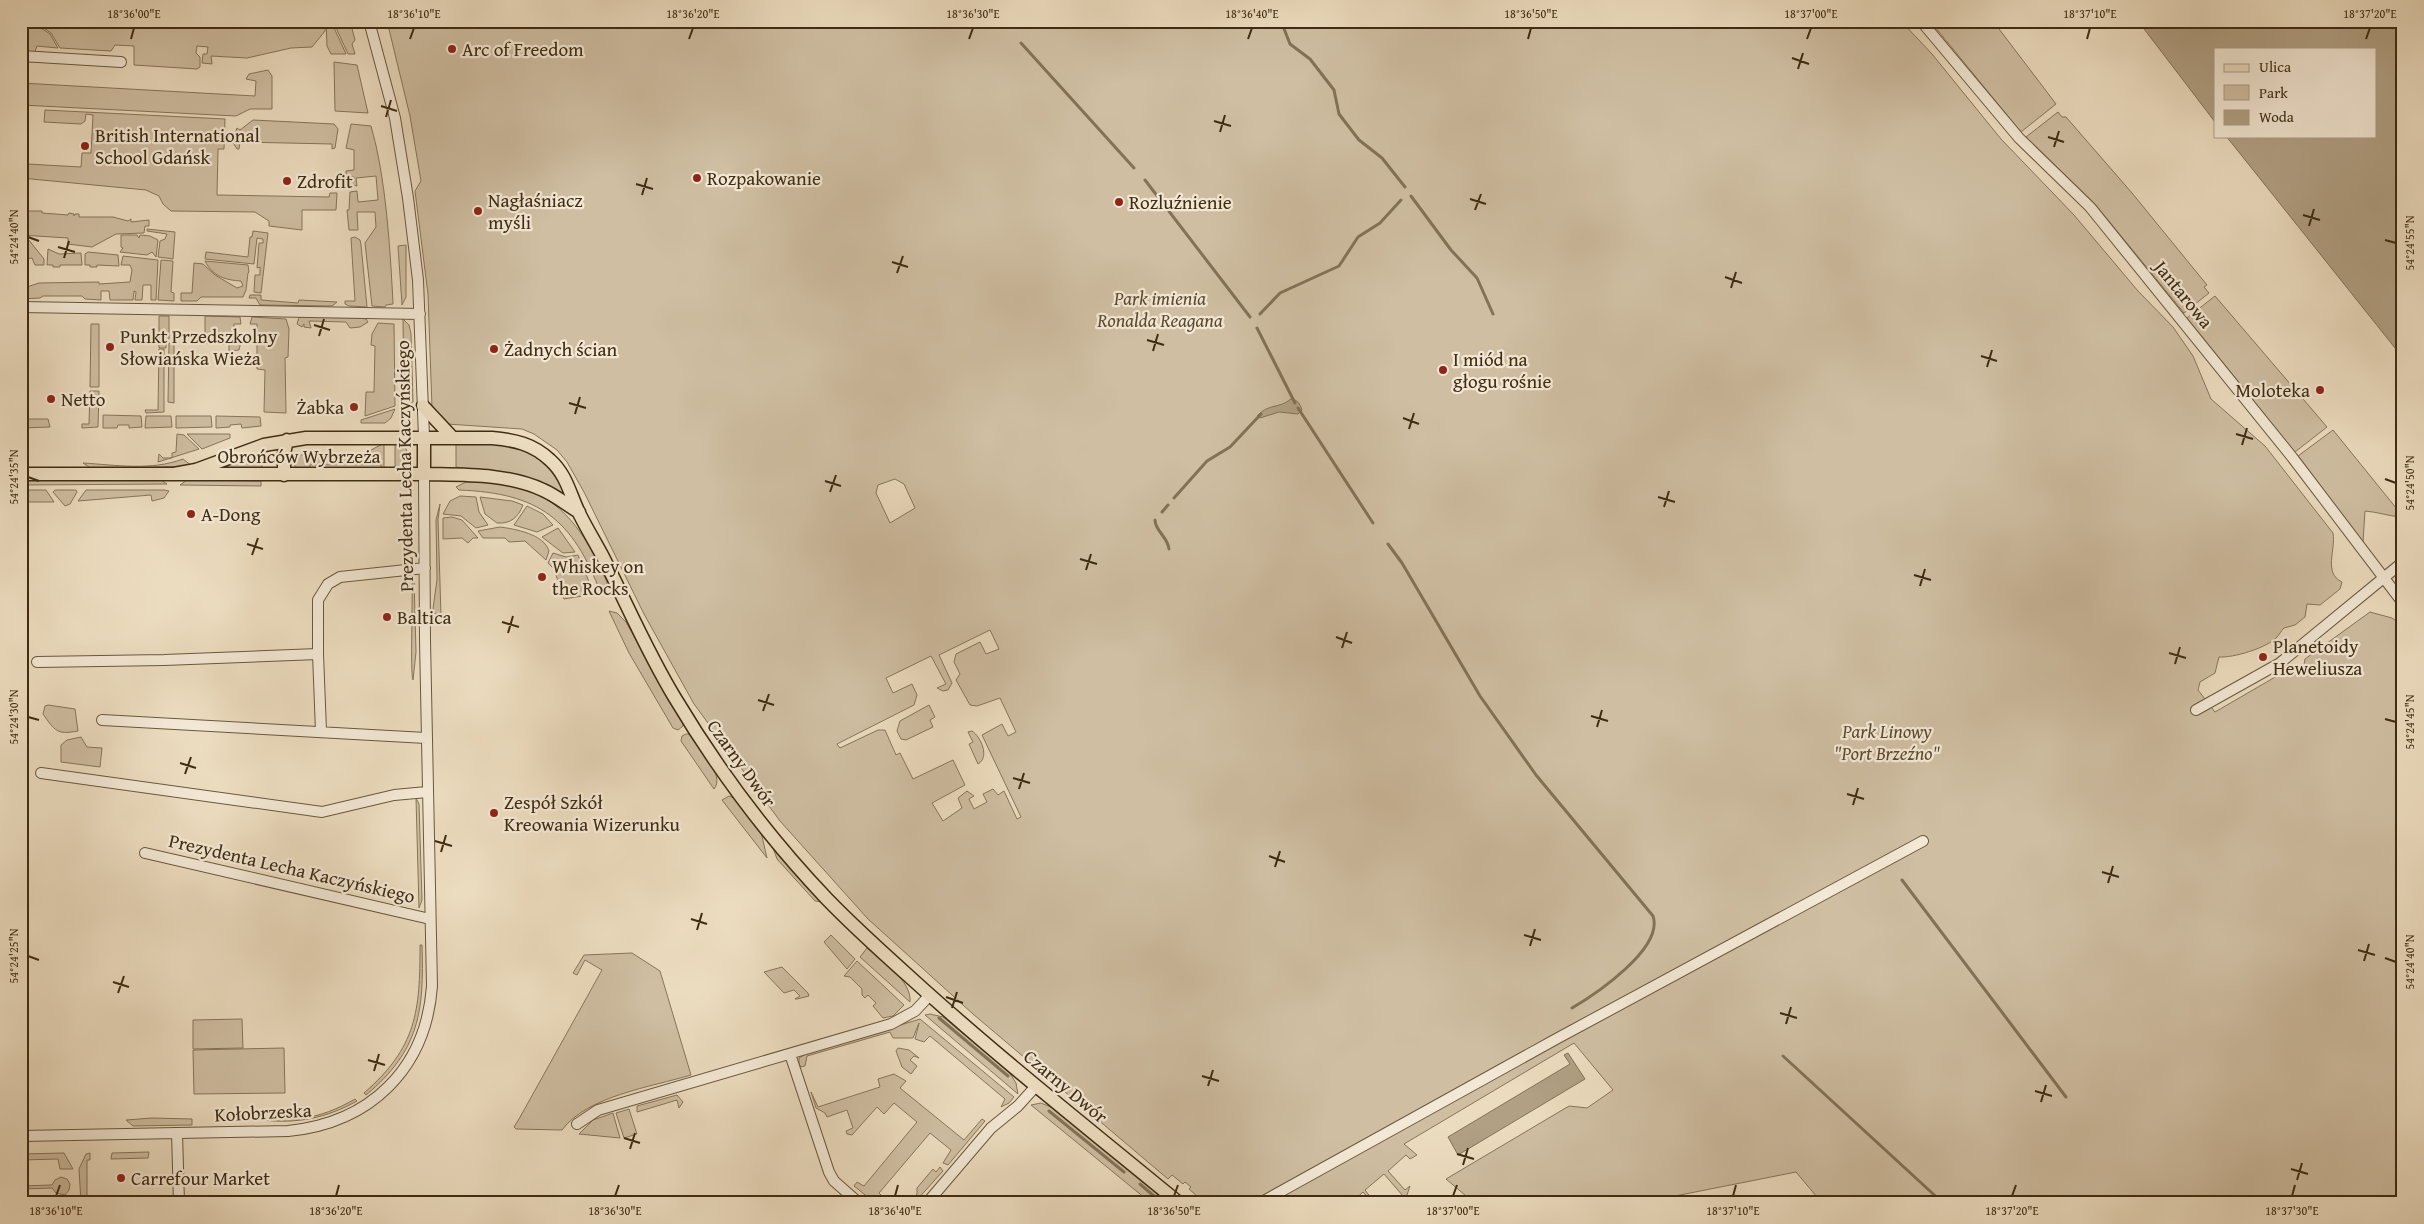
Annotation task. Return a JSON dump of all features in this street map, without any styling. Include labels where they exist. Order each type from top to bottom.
[{"type":"main road","points":[[423,406],[452,437]]},
{"type":"main road","name":"Czarny Dwór","points":[[424,437],[514,440],[538,450],[561,473],[652,658],[721,770],[772,836],[817,888],[855,927],[930,996],[1179,1203]]},
{"type":"main road","name":"Obrońców Wybrzeża","points":[[174,474],[196,470],[264,445],[288,440],[306,438],[424,437]]},
{"type":"main road","name":"Prezydenta Lecha Kaczyńskiego","points":[[424,437],[424,474]]},
{"type":"main road","points":[[284,475],[284,454],[288,440]]},
{"type":"main road","name":"Obrońców Wybrzeża","points":[[21,474],[424,474]]},
{"type":"main road","points":[[424,474],[488,477],[521,482],[548,492],[579,512]]},
{"type":"street","name":"Prezydenta Lecha Kaczyńskiego","points":[[369,21],[396,125],[408,198],[420,314],[424,437]]},
{"type":"street","name":"Jantarowa","points":[[1921,21],[2019,138],[2095,214],[2292,458],[2403,603]]},
{"type":"street","points":[[21,56],[121,62]]},
{"type":"street","name":"Prezydenta Lecha Kaczyńskiego","points":[[21,307],[420,314]]},
{"type":"street","name":"Prezydenta Lecha Kaczyńskiego","points":[[424,474],[426,738],[431,961]]},
{"type":"street","points":[[2196,710],[2280,663],[2403,562]]},
{"type":"street","points":[[321,731],[318,607],[321,594],[328,584],[340,577],[425,568]]},
{"type":"street","points":[[37,662],[164,660],[318,654]]},
{"type":"street","points":[[102,720],[426,738]]},
{"type":"street","points":[[41,773],[322,812],[394,795],[427,792]]},
{"type":"street","points":[[1260,1203],[1558,1038],[1924,842]]},
{"type":"street","name":"Prezydenta Lecha Kaczyńskiego","points":[[145,852],[430,919]]},
{"type":"street","name":"Kołobrzeska","points":[[21,1136],[302,1130],[331,1123],[360,1109],[381,1094],[397,1078],[417,1046],[429,1010],[431,961]]},
{"type":"street","points":[[577,1124],[598,1110],[891,1024],[916,1011],[930,996]]},
{"type":"street","points":[[790,1054],[828,1172],[859,1203]]},
{"type":"street","points":[[927,1203],[991,1128],[1018,1106],[1036,1086]]},
{"type":"street","points":[[177,1133],[179,1203]]},
{"type":"green space","points":[[30,21],[40,21],[41,28],[50,34],[58,48],[37,46],[34,54],[22,53],[22,27],[30,28]]},
{"type":"green space","points":[[41,21],[317,25],[318,21],[325,21],[325,31],[312,47],[291,48],[247,58],[211,56],[212,64],[202,63],[203,54],[207,54],[208,47],[197,46],[196,53],[200,57],[200,67],[197,69],[134,65],[134,46],[115,45],[111,51],[60,48],[51,33],[42,27]]},
{"type":"green space","points":[[326,21],[331,21],[346,54],[331,54],[327,46]]},
{"type":"green space","points":[[333,21],[350,21],[355,40],[352,44],[355,54],[348,54]]},
{"type":"green space","points":[[387,21],[1901,21],[1932,54],[2001,139],[2074,215],[2138,291],[2173,327],[2193,356],[2211,399],[2265,446],[2333,533],[2332,567],[2336,578],[2342,582],[2340,589],[2320,605],[2307,604],[2305,617],[2295,625],[2284,628],[2277,637],[2266,645],[2241,654],[2219,657],[2215,673],[2200,682],[2198,690],[2215,712],[2289,669],[2303,671],[2305,659],[2370,612],[2392,618],[2403,626],[2403,1203],[1822,1203],[1796,1172],[1675,1196],[1679,1203],[1467,1203],[1466,1196],[1446,1179],[1569,1106],[1587,1108],[1613,1090],[1574,1043],[1404,1144],[1417,1155],[1410,1159],[1406,1155],[1388,1171],[1405,1190],[1410,1186],[1406,1198],[1400,1202],[1399,1200],[1403,1196],[1384,1174],[1365,1190],[1375,1203],[1363,1192],[1351,1203],[1205,1203],[1189,1189],[1191,1187],[1185,1182],[1183,1184],[1172,1175],[1168,1179],[973,1014],[868,919],[780,821],[694,704],[644,614],[584,492],[567,462],[557,450],[534,434],[522,429],[447,424],[432,408],[428,294],[415,191],[421,181],[410,116]],"holes":[[[895,479],[904,484],[915,508],[890,523],[876,493],[878,485]],[[990,630],[999,649],[986,654],[980,642],[956,654],[954,662],[960,674],[956,680],[970,705],[977,706],[1000,698],[1016,732],[1008,736],[1002,724],[982,735],[1021,817],[1017,819],[1004,791],[998,795],[993,789],[983,794],[987,802],[974,809],[969,799],[974,796],[967,791],[958,798],[962,808],[943,821],[932,803],[965,785],[953,760],[913,779],[900,753],[896,755],[885,730],[878,730],[840,748],[837,744],[914,705],[917,695],[912,684],[893,693],[886,678],[931,656],[946,684],[937,688],[943,691],[948,690],[952,683],[939,655]]]},
{"type":"green space","points":[[1930,21],[1993,21],[2056,104],[2021,132]]},
{"type":"green space","points":[[334,62],[357,65],[368,113],[335,111]]},
{"type":"green space","points":[[268,70],[272,76],[272,109],[250,109],[236,116],[21,105],[21,83],[255,96],[256,81],[246,79],[249,74]]},
{"type":"green space","points":[[45,110],[225,119],[224,149],[218,149],[217,195],[329,197],[330,193],[337,193],[336,210],[302,210],[302,230],[269,226],[269,221],[255,212],[171,211],[163,204],[159,196],[146,190],[21,178],[21,128],[28,131],[27,164],[81,167],[82,153],[91,153],[93,115],[86,114],[85,121],[81,124],[44,122]]},
{"type":"green space","points":[[2058,112],[2062,117],[2066,117],[2132,193],[2207,285],[2204,287],[2209,293],[2184,313],[2095,204],[2026,137]]},
{"type":"green space","points":[[253,120],[334,124],[338,129],[335,148],[332,149],[332,144],[240,142],[239,149],[237,149],[232,141],[237,128],[240,130]]},
{"type":"green space","points":[[351,124],[371,126],[380,167],[384,190],[393,302],[393,304],[386,305],[385,307],[372,306],[365,243],[376,227],[375,212],[357,212],[358,230],[349,230],[347,210],[349,210],[350,192],[357,191],[358,202],[378,200],[376,176],[356,178],[357,186],[350,184],[350,180],[354,180],[354,177],[346,177],[346,171],[354,170],[354,150],[346,148]]},
{"type":"green space","points":[[23,209],[26,211],[42,211],[42,213],[68,215],[69,213],[74,214],[74,216],[79,214],[79,217],[113,217],[128,221],[131,219],[131,222],[149,220],[149,226],[145,226],[144,233],[116,234],[92,247],[68,244],[68,238],[21,235]]},
{"type":"green space","points":[[147,229],[175,232],[173,259],[158,257],[160,241],[165,239],[167,234],[147,231]]},
{"type":"green space","points":[[253,231],[268,233],[261,293],[254,292],[255,275],[260,275],[260,267],[257,268],[259,243],[263,243],[263,239],[257,238],[254,264],[205,259],[206,252],[248,257],[250,237],[252,237]]},
{"type":"green space","points":[[121,235],[137,235],[139,238],[140,235],[150,236],[158,240],[156,257],[152,252],[147,255],[120,252],[123,248],[121,247]]},
{"type":"green space","points":[[355,237],[360,240],[361,245],[367,307],[345,304],[345,301],[355,301],[351,238]]},
{"type":"green space","points":[[24,239],[28,239],[44,259],[44,265],[35,265],[32,258],[21,260],[21,256],[25,255]]},
{"type":"green space","points":[[406,245],[406,297],[402,305],[398,246]]},
{"type":"green space","points":[[48,249],[59,254],[81,253],[82,265],[60,265],[60,267],[53,267],[53,265],[47,265]]},
{"type":"green space","points":[[88,252],[118,255],[119,266],[97,265],[97,267],[90,267],[90,265],[85,265],[85,254]]},
{"type":"green space","points":[[123,256],[158,260],[156,300],[151,300],[151,285],[143,285],[142,300],[135,300],[136,292],[134,291],[133,300],[110,300],[109,291],[101,291],[101,300],[85,299],[82,296],[43,296],[40,298],[21,299],[21,282],[24,288],[39,283],[99,282],[99,284],[130,282],[132,270],[130,265],[121,265]]},
{"type":"green space","points":[[161,260],[173,261],[171,292],[174,293],[174,301],[158,300]]},
{"type":"green space","points":[[205,261],[248,265],[249,272],[243,297],[201,297],[197,301],[181,301],[181,293],[192,293],[194,263],[203,264],[215,275],[237,288],[243,286],[241,281],[220,277],[212,271]]},
{"type":"green space","points":[[250,295],[261,295],[261,300],[298,303],[299,300],[337,302],[332,306],[260,305],[256,298],[249,298]]},
{"type":"green space","points":[[2215,296],[2327,427],[2295,452],[2187,318]]},
{"type":"green space","points":[[159,316],[169,316],[169,339],[166,340],[166,348],[159,348]]},
{"type":"green space","points":[[205,316],[240,317],[241,324],[234,324],[234,341],[241,342],[239,350],[229,351],[229,344],[205,343]]},
{"type":"green space","points":[[252,317],[286,319],[289,329],[288,357],[285,358],[286,413],[264,412],[265,370],[257,369],[257,324],[250,324]]},
{"type":"green space","points":[[299,317],[359,318],[366,319],[368,322],[360,327],[350,328],[346,322],[309,321],[311,328],[304,327],[304,324],[302,327],[297,324]]},
{"type":"green space","points":[[403,319],[409,325],[411,334],[413,402],[404,404]]},
{"type":"green space","points":[[378,323],[394,324],[395,406],[365,416],[366,392],[374,392],[375,346],[371,345],[372,334]]},
{"type":"green space","points":[[91,324],[99,324],[99,387],[90,387]]},
{"type":"green space","points":[[169,343],[174,343],[174,403],[168,402]]},
{"type":"green space","points":[[159,349],[164,349],[164,412],[146,413],[145,410],[158,410]]},
{"type":"green space","points":[[90,391],[99,391],[98,427],[82,428],[82,424],[89,424]]},
{"type":"green space","points":[[395,409],[391,418],[385,423],[361,423],[361,420]]},
{"type":"green space","points":[[103,415],[141,416],[142,427],[129,428],[129,425],[118,425],[117,428],[103,428]]},
{"type":"green space","points":[[146,416],[171,416],[172,427],[145,428]]},
{"type":"green space","points":[[176,416],[211,416],[212,427],[176,428]]},
{"type":"green space","points":[[216,416],[260,417],[261,426],[242,428],[241,424],[216,428]]},
{"type":"green space","points":[[22,419],[48,419],[50,427],[21,428]]},
{"type":"green space","points":[[2333,430],[2401,514],[2401,517],[2365,511],[2363,542],[2298,456]]},
{"type":"green space","points":[[177,434],[184,435],[199,449],[172,458],[172,453],[176,452]]},
{"type":"green space","points":[[187,434],[230,434],[230,438],[202,449]]},
{"type":"green space","points":[[384,443],[384,469],[381,469],[381,465],[310,465],[310,469],[297,468],[289,459],[294,455],[362,455]]},
{"type":"green space","points":[[395,443],[405,447],[409,456],[404,466],[395,469]]},
{"type":"green space","points":[[485,443],[513,447],[534,456],[551,471],[566,495],[530,478],[456,467],[456,444]]},
{"type":"green space","points":[[262,450],[262,468],[212,468]]},
{"type":"green space","points":[[159,454],[163,458],[171,458],[158,462]]},
{"type":"green space","points":[[183,459],[192,466],[92,469],[83,463],[146,466],[171,463]]},
{"type":"green space","points":[[21,480],[161,480],[167,484],[21,485]]},
{"type":"green space","points":[[187,480],[261,481],[261,486],[180,485]]},
{"type":"green space","points":[[485,481],[526,489],[541,495],[554,504],[576,526],[593,553],[607,582],[604,592],[601,594],[590,568],[578,547],[565,529],[549,515],[532,504],[511,497],[487,492],[459,490],[456,487],[466,482]]},
{"type":"green space","points":[[21,490],[46,490],[54,502],[21,502]]},
{"type":"green space","points":[[55,490],[76,490],[77,492],[70,504],[65,506],[53,492]]},
{"type":"green space","points":[[86,490],[169,491],[164,498],[152,501],[151,495],[78,501]]},
{"type":"green space","points":[[460,496],[476,497],[479,512],[488,525],[476,528],[461,516],[443,514],[450,501]]},
{"type":"green space","points":[[480,497],[512,501],[523,505],[513,519],[497,523],[485,514]]},
{"type":"green space","points":[[440,504],[438,520],[441,616],[434,613],[433,609],[437,579],[436,520]]},
{"type":"green space","points":[[527,506],[543,514],[553,525],[537,532],[514,525]]},
{"type":"green space","points":[[452,517],[462,520],[478,538],[473,538],[468,543],[462,538],[443,539],[443,518]]},
{"type":"green space","points":[[500,527],[528,533],[541,540],[549,551],[546,560],[525,541],[509,542],[505,538],[483,538],[478,531]]},
{"type":"green space","points":[[558,528],[575,552],[563,553],[542,537]]},
{"type":"green space","points":[[553,553],[566,557],[578,555],[594,594],[564,599],[554,569],[548,563]]},
{"type":"green space","points":[[412,578],[414,579],[416,652],[413,680],[412,675]]},
{"type":"green space","points":[[609,611],[617,613],[626,622],[683,723],[683,726],[678,730],[673,728],[629,653]]},
{"type":"green space","points":[[929,705],[935,717],[930,720],[933,727],[906,740],[901,739],[897,731],[900,721]]},
{"type":"green space","points":[[45,706],[75,709],[78,731],[61,732],[54,728],[43,714]]},
{"type":"green space","points":[[972,731],[981,742],[984,752],[982,761],[978,764],[969,744],[973,742],[968,732]]},
{"type":"green space","points":[[689,734],[714,769],[717,783],[714,789],[681,741],[682,736]]},
{"type":"green space","points":[[81,737],[87,747],[102,748],[100,767],[61,762],[61,745],[67,740]]},
{"type":"green space","points":[[729,796],[736,799],[761,832],[767,858],[722,800]]},
{"type":"green space","points":[[416,798],[419,804],[422,900],[419,908]]},
{"type":"green space","points":[[772,845],[822,902],[815,901],[777,859]]},
{"type":"green space","points":[[831,935],[855,959],[847,969],[824,942]]},
{"type":"green space","points":[[420,945],[422,945],[422,990],[415,1028],[398,1062],[366,1095],[364,1093],[395,1060],[412,1026],[419,990]]},
{"type":"green space","points":[[867,948],[901,979],[906,986],[910,1002],[860,957]]},
{"type":"green space","points":[[632,953],[660,971],[691,1075],[621,1094],[603,1101],[573,1118],[562,1130],[516,1129],[514,1127],[602,970],[585,960],[577,975],[573,973],[584,955]]},
{"type":"green space","points":[[857,961],[904,1005],[893,1016],[883,1018],[873,1006],[876,1003],[868,995],[865,998],[862,995],[862,989],[850,977],[844,976]]},
{"type":"green space","points":[[782,967],[809,996],[795,999],[800,996],[794,990],[784,993],[764,972]]},
{"type":"green space","points":[[930,1014],[943,1017],[1009,1072],[1016,1083],[1018,1094],[925,1015]]},
{"type":"green space","points":[[242,1019],[243,1048],[193,1049],[193,1020]]},
{"type":"green space","points":[[920,1019],[1014,1097],[1009,1103],[1001,1107],[1005,1099],[930,1036],[924,1042],[915,1039],[919,1023],[913,1038],[893,1038],[890,1032],[807,1056],[805,1066],[801,1067],[799,1064],[799,1058],[806,1054]]},
{"type":"green space","points":[[284,1048],[285,1093],[194,1094],[193,1050]]},
{"type":"green space","points":[[898,1048],[909,1050],[919,1058],[914,1056],[910,1060],[917,1066],[911,1074],[902,1067],[896,1051]]},
{"type":"green space","points":[[894,1074],[906,1081],[900,1088],[964,1140],[982,1119],[985,1121],[948,1165],[943,1163],[951,1150],[930,1133],[879,1193],[882,1196],[880,1199],[882,1202],[875,1203],[854,1186],[857,1182],[864,1186],[917,1122],[894,1103],[884,1114],[877,1107],[852,1135],[847,1134],[846,1131],[853,1128],[847,1110],[827,1117],[825,1113],[816,1108],[811,1092],[818,1107],[880,1087],[878,1079]]},
{"type":"green space","points":[[677,1095],[683,1102],[679,1108],[677,1100],[637,1112],[637,1106]]},
{"type":"green space","points":[[355,1099],[357,1101],[323,1116],[288,1121],[262,1120],[270,1117],[307,1118],[329,1112]]},
{"type":"green space","points":[[1041,1103],[1053,1108],[1170,1203],[1151,1203],[1031,1105]]},
{"type":"green space","points":[[629,1109],[637,1134],[624,1138],[616,1113]]},
{"type":"green space","points":[[613,1113],[620,1138],[579,1134],[593,1120]]},
{"type":"green space","points":[[152,1118],[192,1119],[192,1125],[133,1126],[126,1120]]},
{"type":"green space","points":[[149,1152],[148,1158],[111,1159],[112,1153]]},
{"type":"green space","points":[[64,1153],[73,1169],[60,1169],[58,1159],[21,1160],[21,1154]]},
{"type":"green space","points":[[90,1153],[90,1160],[87,1160],[87,1203],[81,1203],[79,1169],[86,1154]]},
{"type":"green space","points":[[940,1167],[943,1171],[916,1201],[913,1199],[917,1194],[917,1188],[933,1169],[936,1172]]},
{"type":"green space","points":[[61,1177],[67,1179],[70,1184],[69,1190],[65,1195],[56,1193],[52,1188],[21,1189],[21,1186],[52,1185],[55,1180]]},
{"type":"water","points":[[2138,21],[2403,21],[2403,358],[2228,138],[2376,138],[2376,48],[2214,48],[2214,121]]},
{"type":"water","points":[[1291,399],[1297,401],[1302,410],[1298,414],[1279,412],[1260,418],[1257,416],[1266,409]]},
{"type":"water","points":[[1568,1053],[1585,1079],[1458,1155],[1448,1137],[1570,1064],[1564,1055]]},
{"type":"waterway","points":[[1281,21],[1290,44],[1310,59],[1334,90],[1339,114],[1359,140],[1382,158],[1405,187]]},
{"type":"waterway","points":[[1021,43],[1134,168]]},
{"type":"waterway","points":[[1145,180],[1250,317]]},
{"type":"waterway","points":[[1411,196],[1451,250],[1477,278],[1493,314]]},
{"type":"waterway","points":[[1260,314],[1280,293],[1339,266],[1358,237],[1380,223],[1401,200]]},
{"type":"waterway","points":[[1257,328],[1295,403]]},
{"type":"waterway","points":[[1298,408],[1373,523]]},
{"type":"waterway","points":[[1174,498],[1207,461],[1230,447],[1261,414]]},
{"type":"waterway","points":[[1162,512],[1168,505]]},
{"type":"waterway","points":[[1155,520],[1169,549]]},
{"type":"waterway","points":[[1388,544],[1402,563],[1480,696],[1536,775],[1653,916],[1654,929],[1639,955],[1611,981],[1572,1008]]},
{"type":"waterway","points":[[1902,880],[2066,1097]]},
{"type":"waterway","points":[[939,1018],[1008,1076]]},
{"type":"waterway","points":[[1783,1056],[1943,1203]]},
{"type":"waterway","points":[[1049,1111],[1124,1172]]},
{"type":"waterway","points":[[1140,1184],[1162,1203]]},
{"type":"place","name":"Arc of Freedom","points":[[452,49]]},
{"type":"place","name":"British International School Gdańsk","points":[[85,146]]},
{"type":"place","name":"Rozpakowanie","points":[[697,178]]},
{"type":"place","name":"Zdrofit","points":[[287,181]]},
{"type":"place","name":"Rozluźnienie","points":[[1119,202]]},
{"type":"place","name":"Nagłaśniacz myśli","points":[[478,211]]},
{"type":"place","name":"Punkt Przedszkolny Słowiańska Wieża","points":[[110,347]]},
{"type":"place","name":"Żadnych ścian","points":[[494,349]]},
{"type":"place","name":"I miód na głogu rośnie","points":[[1443,370]]},
{"type":"place","name":"Moloteka","points":[[2320,390]]},
{"type":"place","name":"Netto","points":[[51,399]]},
{"type":"place","name":"Żabka","points":[[354,407]]},
{"type":"place","name":"A-Dong","points":[[191,514]]},
{"type":"place","name":"Whiskey on the Rocks","points":[[542,577]]},
{"type":"place","name":"Baltica","points":[[387,617]]},
{"type":"place","name":"Planetoidy Heweliusza","points":[[2263,657]]},
{"type":"place","name":"Zespół Szkół Kreowania Wizerunku","points":[[494,813]]},
{"type":"place","name":"Carrefour Market","points":[[121,1178]]},
{"type":"park label","name":"Park imienia Ronalda Reagana","points":[[1160,309]]},
{"type":"park label","name":"Park Linowy \"Port Brzeźno\"","points":[[1887,742]]}]
